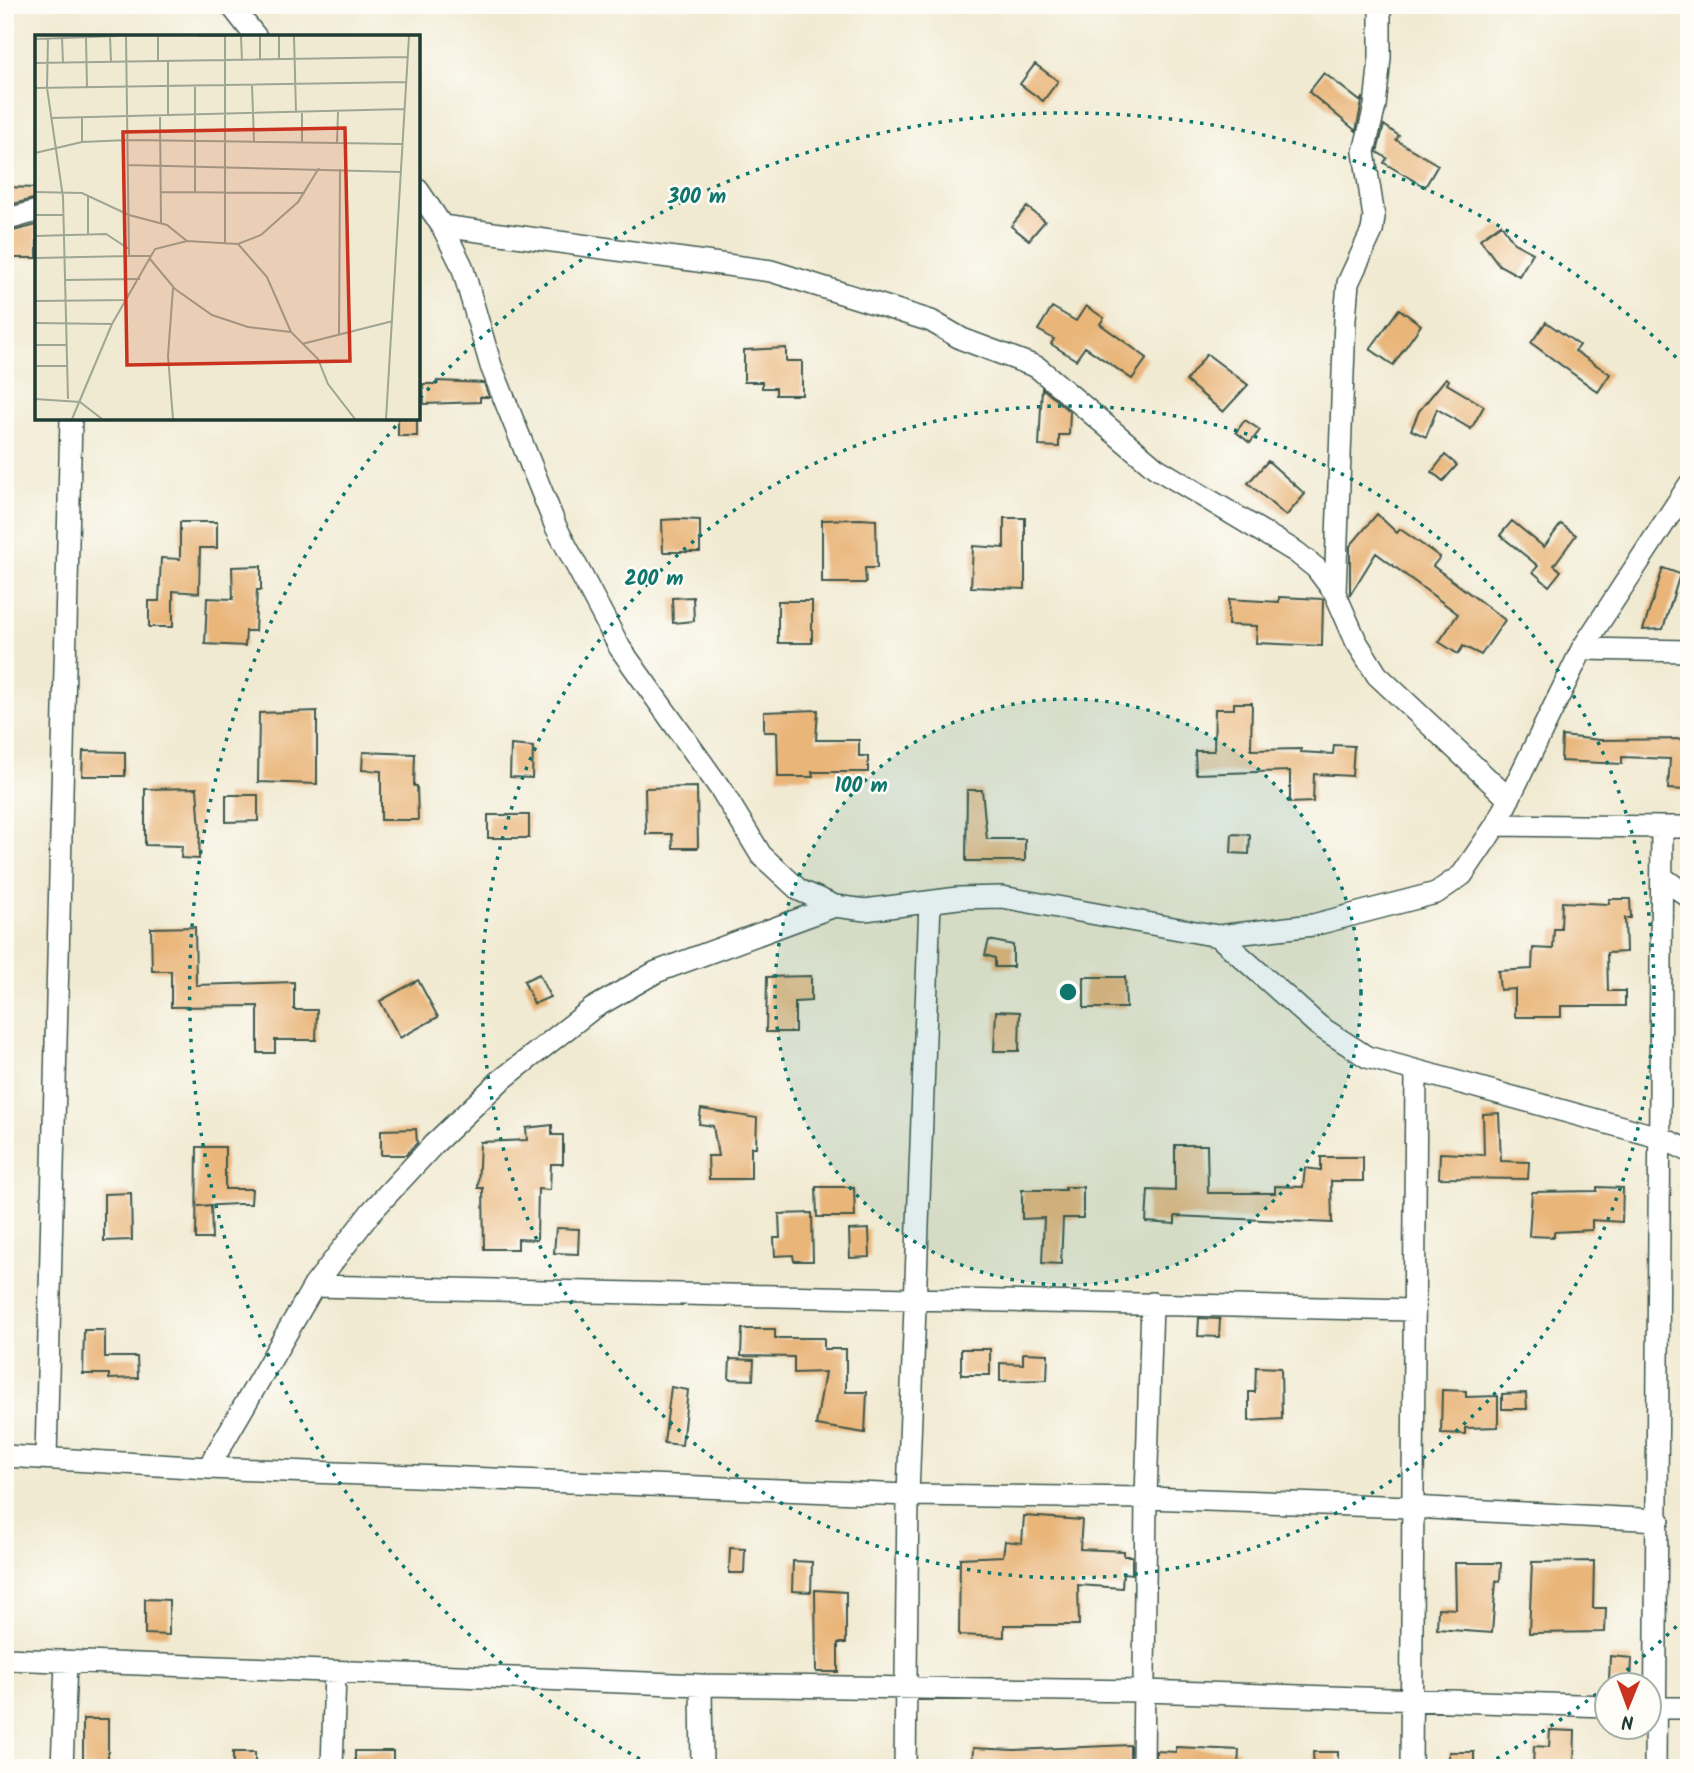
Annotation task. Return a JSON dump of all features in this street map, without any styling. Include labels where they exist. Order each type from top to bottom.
[{"type":"street","points":[[231,5],[254,35]]},
{"type":"street","points":[[1335,593],[1345,319],[1348,283],[1372,231],[1374,217],[1364,152],[1376,106],[1380,5]]},
{"type":"street","points":[[420,193],[442,226],[462,266],[491,366],[556,527],[620,648],[722,791],[761,855],[799,890],[835,906],[865,910],[958,898],[1002,897],[1218,936],[1313,925],[1436,893],[1462,875],[1496,825],[1582,649],[1687,492]]},
{"type":"street","points":[[5,220],[35,212]]},
{"type":"street","points":[[442,226],[771,271],[931,321],[972,343],[1037,367],[1156,468],[1296,552],[1316,568],[1335,593],[1356,641],[1377,675],[1508,799]]},
{"type":"street","points":[[46,1458],[71,420]]},
{"type":"street","points":[[1582,649],[1689,651]]},
{"type":"street","points":[[1496,825],[1689,827]]},
{"type":"street","points":[[1653,1672],[1659,1520],[1662,827]]},
{"type":"street","points":[[1662,877],[1689,897]]},
{"type":"street","points":[[905,1768],[908,1495],[930,902]]},
{"type":"street","points":[[208,1468],[314,1286],[371,1212],[434,1143],[500,1081],[592,1009],[656,972],[835,906]]},
{"type":"street","points":[[1218,936],[1319,1026],[1367,1057],[1416,1073],[1662,1138],[1689,1151]]},
{"type":"street","points":[[1411,1768],[1416,1073]]},
{"type":"street","points":[[314,1286],[915,1297],[1413,1310]]},
{"type":"street","points":[[1143,1768],[1146,1498],[1153,1303]]},
{"type":"street","points":[[5,1456],[208,1468],[908,1495],[1146,1498],[1411,1507],[1659,1520]]},
{"type":"street","points":[[5,1660],[701,1685],[1144,1691],[1592,1706]]},
{"type":"street","points":[[62,1768],[66,1662]]},
{"type":"street","points":[[332,1768],[335,1672]]},
{"type":"street","points":[[701,1685],[702,1768]]},
{"type":"street","points":[[1662,1708],[1689,1708]]},
{"type":"street","points":[[1654,1742],[1656,1768]]},
{"type":"building","points":[[1035,64],[1058,81],[1043,101],[1020,84]]},
{"type":"building","points":[[1324,73],[1360,101],[1363,97],[1356,131],[1309,92]]},
{"type":"building","points":[[1384,125],[1399,136],[1396,140],[1438,165],[1425,187],[1384,163],[1387,158],[1377,152]]},
{"type":"building","points":[[5,187],[35,188],[35,198],[5,206]]},
{"type":"building","points":[[1027,207],[1045,221],[1029,240],[1011,226]]},
{"type":"building","points":[[1501,224],[1514,243],[1533,253],[1519,276],[1499,265],[1480,239]]},
{"type":"building","points":[[35,226],[35,258],[5,258],[5,233]]},
{"type":"building","points":[[1086,306],[1104,318],[1100,324],[1147,358],[1132,379],[1085,347],[1076,360],[1051,344],[1054,339],[1038,330],[1052,307],[1076,321]]},
{"type":"building","points":[[1399,309],[1421,325],[1393,365],[1370,349]]},
{"type":"building","points":[[1546,322],[1579,345],[1575,351],[1610,374],[1598,392],[1531,343]]},
{"type":"building","points":[[786,348],[786,361],[802,361],[802,395],[776,395],[776,388],[762,388],[762,382],[744,382],[744,350]]},
{"type":"building","points":[[1207,354],[1248,385],[1223,412],[1186,381]]},
{"type":"building","points":[[1446,378],[1449,380],[1447,384],[1484,406],[1471,429],[1437,409],[1426,437],[1411,430],[1419,411]]},
{"type":"building","points":[[437,381],[484,383],[489,397],[480,397],[480,402],[424,404],[423,384],[437,384]]},
{"type":"building","points":[[1042,388],[1070,412],[1069,435],[1059,435],[1059,447],[1039,446]]},
{"type":"building","points":[[398,420],[417,420],[417,436],[398,436]]},
{"type":"building","points":[[1245,420],[1260,430],[1250,443],[1236,432]]},
{"type":"building","points":[[1445,455],[1457,465],[1443,481],[1432,472]]},
{"type":"building","points":[[1268,461],[1305,494],[1286,516],[1248,483]]},
{"type":"building","points":[[1377,514],[1397,533],[1400,529],[1440,557],[1433,566],[1505,620],[1481,655],[1463,646],[1458,654],[1439,642],[1458,614],[1376,553],[1350,595],[1350,546]]},
{"type":"building","points":[[1004,518],[1025,518],[1025,589],[971,587],[973,546],[1004,548]]},
{"type":"building","points":[[662,520],[700,520],[700,552],[663,552]]},
{"type":"building","points":[[822,520],[876,520],[877,568],[865,568],[866,583],[822,583]]},
{"type":"building","points":[[1512,521],[1544,547],[1561,524],[1576,535],[1554,565],[1561,571],[1549,586],[1533,572],[1538,566],[1500,535]]},
{"type":"building","points":[[180,522],[217,522],[217,548],[200,548],[199,593],[173,591],[173,627],[149,627],[149,601],[159,601],[161,558],[180,559]]},
{"type":"building","points":[[261,566],[261,590],[257,590],[255,631],[246,631],[245,646],[205,644],[207,598],[233,599],[232,567]]},
{"type":"building","points":[[1663,568],[1680,574],[1663,629],[1643,630]]},
{"type":"building","points":[[693,597],[694,621],[673,623],[672,598]]},
{"type":"building","points":[[1279,597],[1323,599],[1322,646],[1256,643],[1257,626],[1228,625],[1229,599],[1279,602]]},
{"type":"building","points":[[778,601],[812,601],[812,643],[778,643]]},
{"type":"building","points":[[1234,703],[1252,703],[1251,750],[1301,749],[1301,752],[1333,754],[1334,745],[1354,746],[1352,776],[1314,774],[1313,802],[1290,803],[1290,771],[1196,774],[1195,751],[1214,751],[1215,709],[1234,709]]},
{"type":"building","points":[[818,710],[816,740],[859,740],[859,756],[868,756],[868,772],[812,772],[813,777],[778,777],[777,732],[764,732],[764,712]]},
{"type":"building","points":[[317,711],[317,784],[258,782],[259,713]]},
{"type":"building","points":[[1562,736],[1600,740],[1689,739],[1686,790],[1668,789],[1670,759],[1622,757],[1622,764],[1561,761]]},
{"type":"building","points":[[511,745],[533,747],[532,778],[510,777]]},
{"type":"building","points":[[83,751],[125,752],[125,776],[82,776]]},
{"type":"building","points":[[363,752],[415,754],[414,786],[417,786],[418,820],[381,820],[381,771],[362,770]]},
{"type":"building","points":[[697,787],[698,848],[673,848],[672,834],[646,834],[645,788]]},
{"type":"building","points":[[197,788],[199,859],[181,858],[182,846],[145,845],[145,789]]},
{"type":"building","points":[[967,790],[982,790],[987,839],[1025,839],[1025,861],[966,861]]},
{"type":"building","points":[[226,795],[258,795],[258,821],[226,822]]},
{"type":"building","points":[[488,815],[529,815],[529,838],[488,838]]},
{"type":"building","points":[[1232,834],[1250,835],[1249,854],[1231,853]]},
{"type":"building","points":[[1609,899],[1630,899],[1631,918],[1625,918],[1626,952],[1607,953],[1608,991],[1625,991],[1625,1006],[1561,1006],[1561,1017],[1515,1017],[1515,989],[1500,990],[1498,971],[1532,969],[1533,948],[1553,949],[1554,929],[1561,929],[1562,902],[1609,904]]},
{"type":"building","points":[[195,927],[196,985],[294,982],[294,1010],[317,1010],[316,1040],[275,1040],[275,1053],[258,1053],[258,1006],[171,1007],[171,971],[152,971],[151,928]]},
{"type":"building","points":[[989,940],[1013,945],[1013,967],[995,967],[995,958],[985,955]]},
{"type":"building","points":[[539,974],[550,997],[534,1004],[524,981]]},
{"type":"building","points":[[811,976],[811,1001],[795,1002],[795,1032],[766,1032],[767,977]]},
{"type":"building","points":[[1084,977],[1125,977],[1126,1008],[1084,1008]]},
{"type":"building","points":[[418,980],[438,1017],[400,1038],[380,1001]]},
{"type":"building","points":[[996,1011],[1020,1012],[1019,1051],[994,1051]]},
{"type":"building","points":[[701,1109],[757,1118],[756,1147],[751,1147],[751,1179],[709,1179],[708,1156],[718,1156],[713,1126],[699,1124]]},
{"type":"building","points":[[1499,1113],[1501,1161],[1529,1162],[1528,1179],[1439,1178],[1440,1153],[1484,1155],[1483,1114]]},
{"type":"building","points":[[552,1125],[552,1135],[563,1135],[563,1164],[551,1164],[550,1190],[538,1189],[537,1240],[518,1239],[518,1249],[484,1249],[483,1188],[478,1188],[480,1142],[527,1140],[526,1128]]},
{"type":"building","points":[[416,1129],[417,1143],[406,1155],[381,1155],[381,1130]]},
{"type":"building","points":[[1175,1145],[1207,1145],[1208,1193],[1275,1193],[1275,1186],[1303,1187],[1305,1168],[1321,1170],[1321,1157],[1363,1157],[1363,1181],[1331,1181],[1332,1223],[1175,1216],[1175,1224],[1146,1222],[1148,1190],[1175,1191]]},
{"type":"building","points":[[197,1147],[225,1147],[225,1189],[252,1189],[251,1204],[211,1205],[212,1239],[196,1239]]},
{"type":"building","points":[[816,1187],[854,1187],[855,1217],[817,1217]]},
{"type":"building","points":[[1065,1187],[1083,1187],[1083,1218],[1063,1218],[1061,1264],[1042,1263],[1044,1218],[1022,1219],[1022,1190],[1065,1190]]},
{"type":"building","points":[[1597,1187],[1623,1188],[1622,1222],[1592,1220],[1592,1230],[1554,1232],[1554,1237],[1529,1236],[1532,1192],[1597,1191]]},
{"type":"building","points":[[131,1193],[132,1240],[104,1241],[104,1194]]},
{"type":"building","points":[[812,1213],[813,1261],[794,1261],[793,1255],[775,1256],[774,1238],[780,1238],[779,1214]]},
{"type":"building","points":[[556,1228],[579,1229],[578,1254],[554,1253]]},
{"type":"building","points":[[869,1229],[870,1257],[850,1258],[849,1230]]},
{"type":"building","points":[[1199,1318],[1220,1319],[1219,1337],[1198,1336]]},
{"type":"building","points":[[742,1329],[775,1329],[775,1338],[824,1338],[824,1349],[846,1349],[846,1392],[867,1392],[865,1433],[816,1425],[825,1372],[794,1373],[794,1357],[741,1356]]},
{"type":"building","points":[[84,1330],[105,1330],[105,1357],[137,1357],[138,1378],[109,1379],[109,1374],[83,1374]]},
{"type":"building","points":[[961,1349],[990,1349],[990,1375],[961,1375]]},
{"type":"building","points":[[1023,1353],[1048,1354],[1047,1380],[1000,1381],[1000,1363],[1023,1364]]},
{"type":"building","points":[[730,1359],[754,1360],[753,1380],[729,1379]]},
{"type":"building","points":[[1256,1367],[1281,1368],[1282,1419],[1249,1421],[1249,1392],[1255,1392]]},
{"type":"building","points":[[671,1387],[688,1390],[682,1445],[664,1443]]},
{"type":"building","points":[[1442,1390],[1466,1391],[1466,1397],[1498,1396],[1498,1427],[1465,1428],[1465,1434],[1441,1433]]},
{"type":"building","points":[[1526,1393],[1527,1409],[1502,1409],[1502,1394]]},
{"type":"building","points":[[1024,1516],[1082,1520],[1080,1549],[1124,1551],[1124,1556],[1132,1556],[1132,1574],[1123,1573],[1122,1588],[1078,1585],[1079,1625],[1004,1625],[1004,1637],[959,1635],[960,1558],[1003,1556],[1005,1541],[1022,1543]]},
{"type":"building","points":[[730,1548],[745,1549],[744,1573],[729,1573]]},
{"type":"building","points":[[793,1561],[812,1562],[811,1592],[792,1591]]},
{"type":"building","points":[[1594,1561],[1593,1608],[1606,1608],[1605,1632],[1529,1633],[1532,1562]]},
{"type":"building","points":[[1455,1563],[1501,1563],[1500,1581],[1496,1581],[1492,1633],[1437,1629],[1438,1608],[1456,1609]]},
{"type":"building","points":[[815,1590],[846,1592],[846,1643],[838,1643],[838,1672],[816,1672]]},
{"type":"building","points":[[145,1599],[169,1600],[169,1635],[145,1634]]},
{"type":"building","points":[[1610,1656],[1632,1658],[1631,1672],[1609,1672]]},
{"type":"building","points":[[83,1719],[108,1719],[108,1768],[83,1768]]},
{"type":"building","points":[[1550,1730],[1575,1731],[1574,1765],[1533,1768],[1534,1746],[1549,1747]]},
{"type":"building","points":[[1130,1745],[1130,1768],[972,1768],[973,1748],[1014,1750]]},
{"type":"building","points":[[1176,1747],[1239,1750],[1238,1768],[1156,1768],[1156,1751],[1176,1752]]},
{"type":"building","points":[[355,1751],[393,1751],[393,1768],[355,1768]]},
{"type":"building","points":[[233,1752],[255,1752],[255,1768],[233,1768]]},
{"type":"building","points":[[1313,1752],[1338,1752],[1338,1768],[1314,1768]]},
{"type":"building","points":[[1449,1752],[1474,1752],[1474,1768],[1449,1768]]}]
